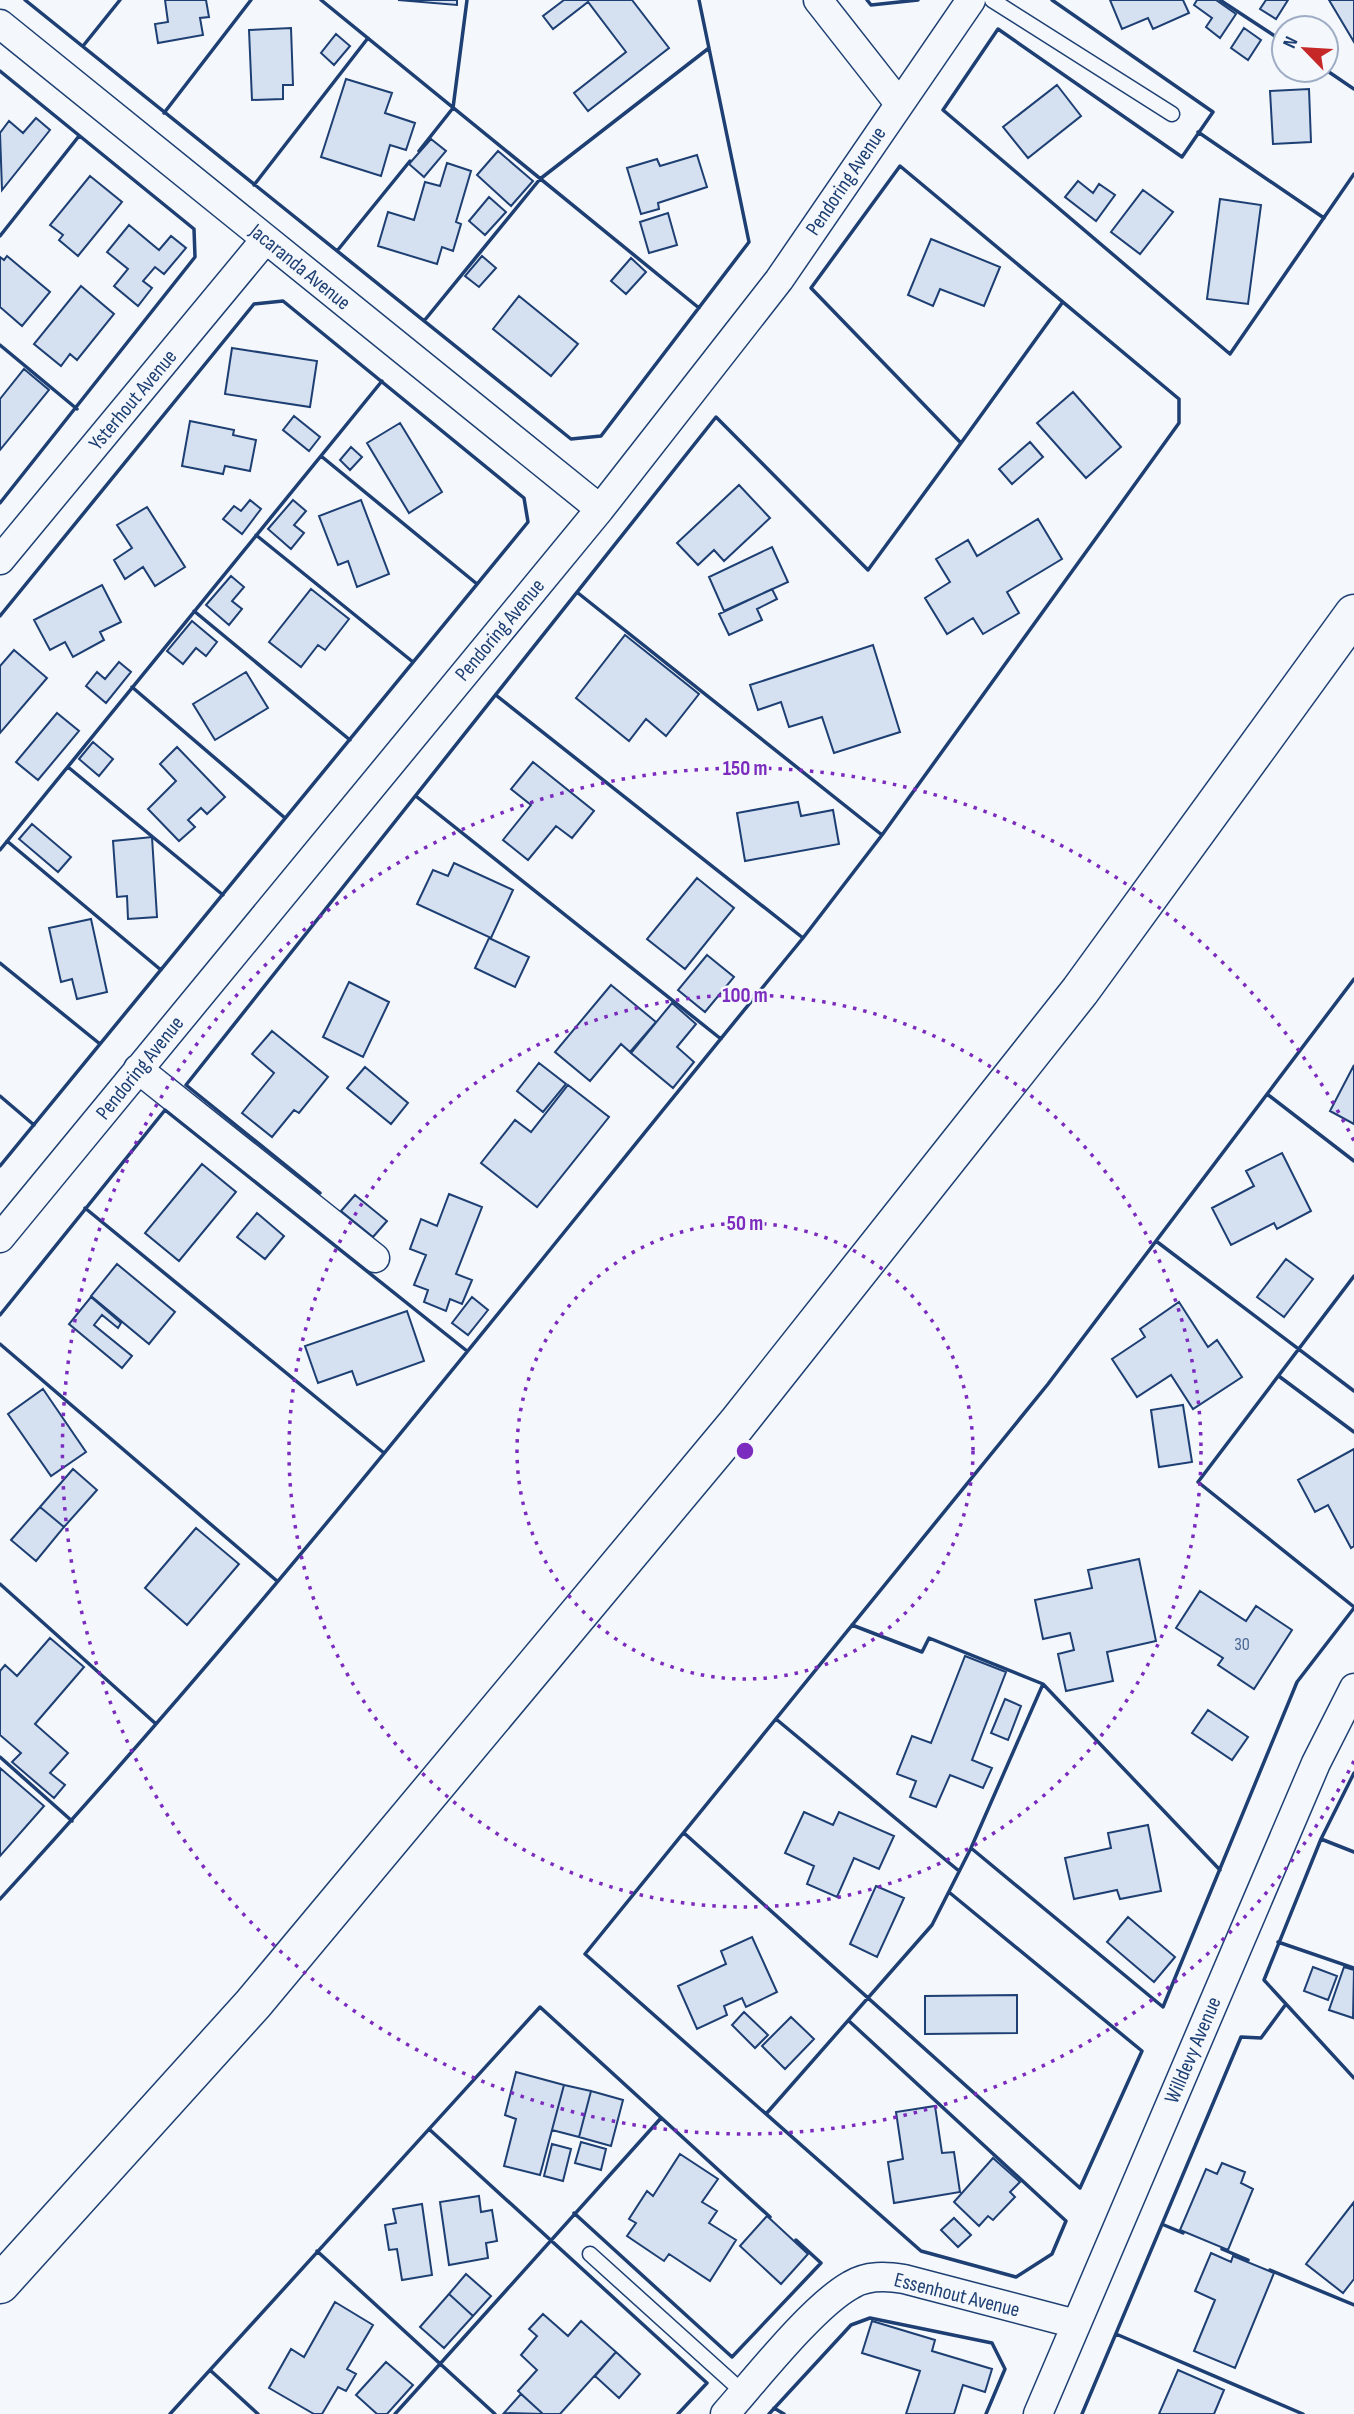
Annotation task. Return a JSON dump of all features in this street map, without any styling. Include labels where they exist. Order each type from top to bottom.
[{"type":"highway","points":[[0,2284],[253,2004],[737,1424],[1080,991],[1354,614]]},
{"type":"street","points":[[818,0],[898,102]]},
{"type":"street","name":"Pendoring Avenue","points":[[0,1238],[600,509],[779,280],[898,102],[971,0]]},
{"type":"street","name":"Jacaranda Avenue","points":[[0,24],[600,509]]},
{"type":"street","name":"Ysterhout Avenue","points":[[0,559],[265,240]]},
{"type":"street","points":[[138,1069],[375,1258]]},
{"type":"street","name":"Willdevy Avenue","points":[[1038,2414],[1316,1763],[1354,1688]]},
{"type":"street","name":"Essenhout Avenue","points":[[725,2414],[825,2305],[851,2284],[874,2277],[904,2279],[1076,2325]]},
{"type":"lane","points":[[992,0],[1172,114]]},
{"type":"lane","points":[[590,2254],[744,2393]]},
{"type":"building","points":[[165,0],[206,0],[209,17],[200,18],[203,35],[158,43],[155,24],[168,22]]},
{"type":"building","points":[[398,0],[457,0],[457,5]]},
{"type":"building","points":[[564,0],[632,0],[669,48],[588,111],[574,93],[626,52],[588,2],[553,29],[543,16]]},
{"type":"building","points":[[1110,0],[1183,0],[1189,13],[1153,29],[1148,18],[1122,29]]},
{"type":"building","points":[[1197,0],[1216,0],[1236,14],[1220,38],[1206,27],[1212,18],[1194,5]]},
{"type":"building","points":[[1266,0],[1288,0],[1279,14],[1270,15],[1260,9]]},
{"type":"building","points":[[1329,0],[1354,0],[1354,42],[1340,14]]},
{"type":"building","points":[[291,28],[293,85],[283,85],[283,99],[252,100],[249,30]]},
{"type":"building","points":[[1244,28],[1261,40],[1248,60],[1231,48]]},
{"type":"building","points":[[336,34],[350,46],[334,65],[321,53]]},
{"type":"building","points":[[346,79],[392,93],[385,113],[415,123],[406,150],[390,145],[381,176],[321,157]]},
{"type":"building","points":[[1057,85],[1081,116],[1028,158],[1003,127]]},
{"type":"building","points":[[1309,89],[1311,142],[1273,144],[1270,91]]},
{"type":"building","points":[[36,118],[50,130],[2,190],[0,133],[9,121],[23,133]]},
{"type":"building","points":[[431,139],[446,151],[424,177],[409,164]]},
{"type":"building","points":[[498,151],[533,181],[511,206],[477,175]]},
{"type":"building","points":[[697,155],[707,187],[658,203],[659,209],[641,214],[627,168],[657,159],[660,166]]},
{"type":"building","points":[[447,163],[471,171],[456,222],[461,224],[453,251],[442,247],[437,264],[378,246],[388,212],[414,220],[425,182],[440,186]]},
{"type":"building","points":[[90,176],[122,202],[78,256],[59,240],[63,235],[50,225]]},
{"type":"building","points":[[1078,181],[1093,193],[1099,184],[1115,195],[1096,221],[1065,197]]},
{"type":"building","points":[[1143,190],[1173,212],[1140,254],[1111,232]]},
{"type":"building","points":[[489,197],[506,212],[485,235],[469,221]]},
{"type":"building","points":[[1220,199],[1261,205],[1248,304],[1207,299]]},
{"type":"building","points":[[668,213],[677,245],[649,253],[640,222]]},
{"type":"building","points":[[129,225],[159,250],[171,236],[186,248],[164,274],[155,267],[143,281],[152,288],[138,306],[114,286],[128,269],[107,252]]},
{"type":"building","points":[[931,239],[1000,267],[984,306],[940,289],[933,306],[908,295]]},
{"type":"building","points":[[7,256],[50,292],[22,326],[0,307],[0,257],[4,260]]},
{"type":"building","points":[[482,256],[496,268],[479,287],[465,276]]},
{"type":"building","points":[[631,258],[646,272],[626,294],[611,281]]},
{"type":"building","points":[[81,286],[114,314],[77,360],[70,354],[61,366],[34,344]]},
{"type":"building","points":[[519,296],[578,344],[551,376],[493,329]]},
{"type":"building","points":[[232,348],[317,361],[310,407],[225,394]]},
{"type":"building","points":[[24,369],[49,390],[0,450],[0,399]]},
{"type":"building","points":[[1073,392],[1121,447],[1086,478],[1037,423]]},
{"type":"building","points":[[294,416],[320,437],[309,451],[283,430]]},
{"type":"building","points":[[190,421],[234,430],[233,435],[256,440],[250,471],[225,466],[223,474],[182,466]]},
{"type":"building","points":[[400,423],[442,492],[409,513],[367,443]]},
{"type":"building","points":[[1030,442],[1043,457],[1012,484],[999,469]]},
{"type":"building","points":[[351,447],[362,457],[350,470],[340,460]]},
{"type":"building","points":[[739,485],[770,518],[724,561],[714,550],[698,565],[677,543]]},
{"type":"building","points":[[250,500],[261,509],[242,534],[223,519],[234,506],[241,511]]},
{"type":"building","points":[[293,500],[306,511],[294,525],[304,533],[291,549],[268,529]]},
{"type":"building","points":[[361,500],[389,574],[357,587],[348,561],[338,565],[319,516]]},
{"type":"building","points":[[147,507],[185,567],[155,586],[143,567],[125,579],[114,560],[132,548],[117,525]]},
{"type":"building","points":[[1038,519],[1062,559],[1007,592],[1019,613],[983,634],[973,618],[947,634],[925,598],[950,582],[936,559],[968,540],[977,556]]},
{"type":"building","points":[[772,547],[788,582],[724,611],[709,577]]},
{"type":"building","points":[[231,576],[244,587],[232,601],[242,609],[229,625],[206,605]]},
{"type":"building","points":[[102,585],[121,622],[100,632],[104,640],[73,657],[65,642],[50,650],[34,620]]},
{"type":"building","points":[[311,589],[349,619],[325,650],[318,645],[301,667],[269,642]]},
{"type":"building","points":[[772,589],[777,599],[757,609],[762,620],[729,635],[719,614]]},
{"type":"building","points":[[192,621],[217,642],[206,656],[196,648],[183,664],[167,651]]},
{"type":"building","points":[[625,635],[699,694],[666,736],[646,719],[629,741],[576,698]]},
{"type":"building","points":[[873,645],[900,732],[834,753],[822,717],[789,727],[781,702],[758,710],[750,685]]},
{"type":"building","points":[[14,650],[47,678],[0,733],[0,666]]},
{"type":"building","points":[[119,662],[131,672],[106,703],[86,686],[97,672],[105,679]]},
{"type":"building","points":[[246,672],[268,708],[215,740],[193,704]]},
{"type":"building","points":[[57,713],[79,731],[38,780],[16,762]]},
{"type":"building","points":[[93,742],[113,759],[99,776],[79,759]]},
{"type":"building","points":[[177,747],[225,797],[207,814],[201,808],[188,820],[195,827],[179,841],[148,809],[176,781],[160,764]]},
{"type":"building","points":[[533,762],[594,811],[572,838],[556,826],[528,860],[503,840],[531,805],[511,789]]},
{"type":"building","points":[[798,802],[801,816],[833,810],[839,844],[745,861],[737,813]]},
{"type":"building","points":[[32,824],[71,857],[58,872],[19,839]]},
{"type":"building","points":[[152,837],[157,917],[128,919],[127,896],[117,897],[113,841]]},
{"type":"building","points":[[454,863],[513,890],[491,938],[417,904],[433,870],[448,876]]},
{"type":"building","points":[[697,878],[734,908],[685,969],[647,939]]},
{"type":"building","points":[[91,919],[107,992],[77,999],[72,979],[61,982],[49,928]]},
{"type":"building","points":[[489,938],[529,957],[515,987],[475,968]]},
{"type":"building","points":[[707,955],[734,977],[705,1012],[678,990]]},
{"type":"building","points":[[349,982],[389,1002],[363,1057],[323,1037]]},
{"type":"building","points":[[611,985],[656,1022],[630,1052],[621,1044],[590,1081],[555,1052]]},
{"type":"building","points":[[672,1003],[696,1024],[677,1047],[694,1062],[673,1088],[631,1053]]},
{"type":"building","points":[[272,1031],[328,1077],[299,1113],[294,1110],[272,1137],[242,1113],[274,1073],[252,1054]]},
{"type":"building","points":[[539,1063],[566,1084],[543,1112],[517,1091]]},
{"type":"building","points":[[1354,1065],[1354,1124],[1330,1111]]},
{"type":"building","points":[[365,1067],[408,1103],[391,1124],[347,1088]]},
{"type":"building","points":[[568,1085],[609,1117],[537,1207],[481,1163],[515,1120],[531,1132]]},
{"type":"building","points":[[1282,1153],[1311,1211],[1277,1229],[1274,1223],[1231,1245],[1212,1208],[1254,1186],[1246,1171]]},
{"type":"building","points":[[202,1164],[236,1192],[179,1261],[145,1233]]},
{"type":"building","points":[[449,1194],[482,1207],[456,1274],[472,1280],[462,1304],[450,1299],[446,1311],[424,1302],[428,1290],[414,1285],[426,1255],[410,1249],[421,1219],[437,1226]]},
{"type":"building","points":[[355,1195],[387,1221],[373,1237],[341,1211]]},
{"type":"building","points":[[257,1213],[284,1236],[265,1259],[237,1237]]},
{"type":"building","points":[[1286,1259],[1313,1279],[1284,1317],[1257,1297]]},
{"type":"building","points":[[117,1264],[175,1312],[149,1344],[91,1296]]},
{"type":"building","points":[[91,1297],[121,1323],[118,1328],[102,1315],[94,1325],[132,1356],[122,1368],[69,1324]]},
{"type":"building","points":[[472,1297],[488,1310],[468,1335],[452,1323]]},
{"type":"building","points":[[1179,1302],[1208,1347],[1217,1340],[1242,1377],[1193,1409],[1171,1375],[1137,1397],[1112,1359],[1145,1337],[1140,1329]]},
{"type":"building","points":[[407,1311],[424,1361],[357,1385],[352,1371],[318,1383],[305,1346]]},
{"type":"building","points":[[43,1389],[86,1452],[51,1476],[8,1414]]},
{"type":"building","points":[[1183,1405],[1192,1462],[1159,1467],[1151,1410]]},
{"type":"building","points":[[1354,1449],[1354,1546],[1351,1548],[1328,1505],[1315,1512],[1298,1480]]},
{"type":"building","points":[[73,1469],[97,1490],[64,1527],[40,1507]]},
{"type":"building","points":[[40,1507],[64,1527],[36,1561],[11,1540]]},
{"type":"building","points":[[196,1528],[239,1564],[187,1625],[145,1588]]},
{"type":"building","points":[[1139,1559],[1156,1641],[1107,1652],[1113,1681],[1066,1691],[1058,1654],[1074,1650],[1070,1633],[1043,1639],[1035,1600],[1092,1588],[1088,1570]]},
{"type":"building","points":[[1200,1591],[1246,1621],[1256,1606],[1292,1630],[1254,1689],[1218,1665],[1223,1658],[1176,1628]]},
{"type":"building","points":[[50,1638],[84,1667],[35,1724],[68,1753],[50,1773],[65,1785],[54,1798],[12,1762],[21,1753],[0,1735],[0,1671],[5,1665],[17,1676]]},
{"type":"building","points":[[965,1656],[1006,1672],[972,1760],[992,1768],[983,1788],[950,1775],[936,1807],[910,1797],[916,1781],[897,1774],[912,1736],[931,1743]]},
{"type":"building","points":[[1005,1699],[1021,1706],[1008,1740],[991,1733]]},
{"type":"building","points":[[1208,1710],[1248,1737],[1232,1760],[1192,1733]]},
{"type":"building","points":[[0,1768],[44,1806],[0,1856]]},
{"type":"building","points":[[804,1812],[833,1825],[839,1812],[894,1836],[879,1869],[854,1858],[837,1897],[807,1884],[814,1866],[785,1853]]},
{"type":"building","points":[[1148,1825],[1161,1891],[1120,1899],[1117,1890],[1074,1899],[1065,1858],[1111,1848],[1108,1833]]},
{"type":"building","points":[[876,1886],[904,1898],[877,1957],[850,1944]]},
{"type":"building","points":[[1128,1917],[1175,1957],[1154,1982],[1107,1942]]},
{"type":"building","points":[[752,1937],[777,1992],[746,2007],[742,1998],[724,2006],[727,2015],[697,2029],[678,1986],[726,1964],[721,1951]]},
{"type":"building","points":[[1313,1967],[1337,1976],[1328,2000],[1304,1991]]},
{"type":"building","points":[[1344,1967],[1354,1970],[1353,2018],[1329,2010]]},
{"type":"building","points":[[1017,1995],[1017,2033],[925,2034],[925,1996]]},
{"type":"building","points":[[744,2012],[768,2035],[755,2048],[732,2025]]},
{"type":"building","points":[[791,2017],[814,2039],[785,2069],[762,2046]]},
{"type":"building","points":[[516,2072],[564,2085],[540,2175],[504,2166],[516,2119],[505,2115]]},
{"type":"building","points":[[564,2085],[591,2091],[579,2137],[552,2130]]},
{"type":"building","points":[[591,2091],[623,2100],[611,2146],[579,2137]]},
{"type":"building","points":[[935,2106],[942,2153],[954,2152],[960,2192],[894,2203],[888,2162],[903,2159],[896,2112]]},
{"type":"building","points":[[581,2142],[606,2149],[601,2170],[575,2163]]},
{"type":"building","points":[[552,2144],[571,2149],[563,2181],[544,2176]]},
{"type":"building","points":[[680,2154],[718,2179],[702,2202],[717,2211],[709,2223],[736,2240],[710,2281],[669,2254],[664,2261],[627,2236],[636,2223],[629,2219],[647,2191],[653,2196]]},
{"type":"building","points":[[993,2158],[1020,2182],[1010,2192],[1015,2197],[993,2220],[988,2216],[979,2226],[954,2202]]},
{"type":"building","points":[[1222,2163],[1245,2172],[1241,2183],[1253,2189],[1228,2250],[1180,2230],[1206,2169],[1217,2174]]},
{"type":"building","points":[[479,2196],[481,2212],[492,2210],[497,2241],[486,2243],[488,2258],[449,2265],[440,2202]]},
{"type":"building","points":[[1354,2202],[1354,2279],[1343,2293],[1306,2264]]},
{"type":"building","points":[[422,2204],[432,2275],[402,2280],[397,2249],[389,2250],[385,2225],[396,2223],[393,2209]]},
{"type":"building","points":[[767,2216],[808,2254],[781,2284],[740,2246]]},
{"type":"building","points":[[954,2218],[971,2235],[958,2247],[941,2230]]},
{"type":"building","points":[[1211,2253],[1231,2262],[1233,2256],[1274,2273],[1235,2368],[1194,2351],[1215,2300],[1195,2291]]},
{"type":"building","points":[[466,2274],[491,2296],[473,2316],[449,2294]]},
{"type":"building","points":[[449,2294],[473,2316],[444,2348],[420,2327]]},
{"type":"building","points":[[335,2302],[373,2325],[347,2369],[356,2374],[346,2391],[338,2387],[322,2414],[314,2414],[269,2388],[291,2349],[304,2357]]},
{"type":"building","points":[[543,2314],[568,2336],[581,2321],[616,2352],[560,2414],[543,2414],[518,2391],[537,2370],[521,2355],[537,2336],[529,2329]]},
{"type":"building","points":[[872,2321],[935,2340],[932,2351],[992,2369],[985,2392],[963,2385],[954,2414],[906,2414],[920,2371],[862,2353]]},
{"type":"building","points":[[616,2352],[640,2374],[619,2398],[595,2376]]},
{"type":"building","points":[[386,2362],[413,2385],[387,2414],[377,2414],[356,2395]]},
{"type":"building","points":[[1178,2370],[1224,2390],[1214,2414],[1159,2414]]},
{"type":"building","points":[[521,2394],[543,2414],[504,2413]]},
{"type":"wall","points":[[25,0],[571,439],[601,436],[749,242],[699,0]]},
{"type":"wall","points":[[83,46],[120,0]]},
{"type":"wall","points":[[164,113],[251,0]]},
{"type":"wall","points":[[321,0],[699,308]]},
{"type":"wall","points":[[419,151],[453,108],[467,0]]},
{"type":"wall","points":[[867,0],[871,5],[918,0]]},
{"type":"wall","points":[[1052,0],[1213,112],[1182,157],[998,29],[943,110],[1230,354],[1354,174]]},
{"type":"wall","points":[[1220,0],[1270,33]]},
{"type":"wall","points":[[254,185],[368,38]]},
{"type":"wall","points":[[424,321],[540,179],[709,48]]},
{"type":"wall","points":[[0,71],[194,229],[195,257],[0,503]]},
{"type":"wall","points":[[1340,80],[1354,89]]},
{"type":"wall","points":[[1198,132],[1324,218]]},
{"type":"wall","points":[[0,236],[79,136]]},
{"type":"wall","points":[[337,251],[410,161]]},
{"type":"wall","points":[[0,1899],[105,1783],[308,1545],[803,938],[882,835],[1179,423],[1179,399],[900,166],[811,288],[961,443],[1062,303]]},
{"type":"wall","points":[[0,616],[254,304],[283,301],[524,498],[528,522],[0,1166]]},
{"type":"wall","points":[[0,345],[77,409]]},
{"type":"wall","points":[[0,850],[382,381]]},
{"type":"wall","points":[[320,1193],[186,1085],[716,417],[868,570],[961,443]]},
{"type":"wall","points":[[321,456],[477,584]]},
{"type":"wall","points":[[256,535],[413,662]]},
{"type":"wall","points":[[578,593],[882,835]]},
{"type":"wall","points":[[194,611],[350,740]]},
{"type":"wall","points":[[132,687],[285,818]]},
{"type":"wall","points":[[497,696],[803,938]]},
{"type":"wall","points":[[68,767],[223,895]]},
{"type":"wall","points":[[417,797],[721,1039]]},
{"type":"wall","points":[[7,841],[161,970]]},
{"type":"wall","points":[[0,963],[100,1044]]},
{"type":"wall","points":[[849,2021],[1066,2221],[1052,2254],[1016,2277],[921,2251],[585,1954],[1048,1384],[1354,979]]},
{"type":"wall","points":[[1267,1094],[1354,1161]]},
{"type":"wall","points":[[0,1096],[34,1125]]},
{"type":"wall","points":[[0,1315],[165,1110],[467,1351]]},
{"type":"wall","points":[[85,1208],[384,1453]]},
{"type":"wall","points":[[1156,1241],[1354,1391]]},
{"type":"wall","points":[[1354,1276],[1198,1482],[1354,1607]]},
{"type":"wall","points":[[0,1344],[277,1581]]},
{"type":"wall","points":[[1280,1377],[1354,1432]]},
{"type":"wall","points":[[0,1584],[156,1724]]},
{"type":"wall","points":[[971,1848],[1163,2007],[1297,1682],[1354,1608]]},
{"type":"wall","points":[[852,1625],[922,1652],[929,1638],[1043,1684],[1220,1870]]},
{"type":"wall","points":[[766,2114],[932,1925],[971,1848],[1043,1684]]},
{"type":"wall","points":[[776,1719],[959,1871]]},
{"type":"wall","points":[[0,1757],[72,1821]]},
{"type":"wall","points":[[1082,2414],[1241,2037],[1261,2038],[1286,2004],[1264,1980],[1321,1839],[1354,1773]]},
{"type":"wall","points":[[684,1833],[1080,2188],[1142,2051],[950,1893]]},
{"type":"wall","points":[[1321,1839],[1354,1852]]},
{"type":"wall","points":[[1278,1942],[1354,1968]]},
{"type":"wall","points":[[1286,2004],[1354,2078]]},
{"type":"wall","points":[[170,2414],[540,2007],[770,2217]]},
{"type":"wall","points":[[395,2414],[661,2118]]},
{"type":"wall","points":[[429,2129],[707,2383],[678,2414]]},
{"type":"wall","points":[[574,2213],[732,2357],[821,2263],[796,2240]]},
{"type":"wall","points":[[1164,2225],[1183,2233]]},
{"type":"wall","points":[[1222,2249],[1248,2260]]},
{"type":"wall","points":[[317,2251],[495,2414]]},
{"type":"wall","points":[[1270,2270],[1354,2305]]},
{"type":"wall","points":[[769,2414],[851,2325],[870,2318],[992,2343],[1005,2369],[986,2414]]},
{"type":"wall","points":[[1116,2334],[1303,2414]]},
{"type":"wall","points":[[210,2370],[258,2414]]},
{"type":"wall","points":[[774,2408],[784,2414]]}]
